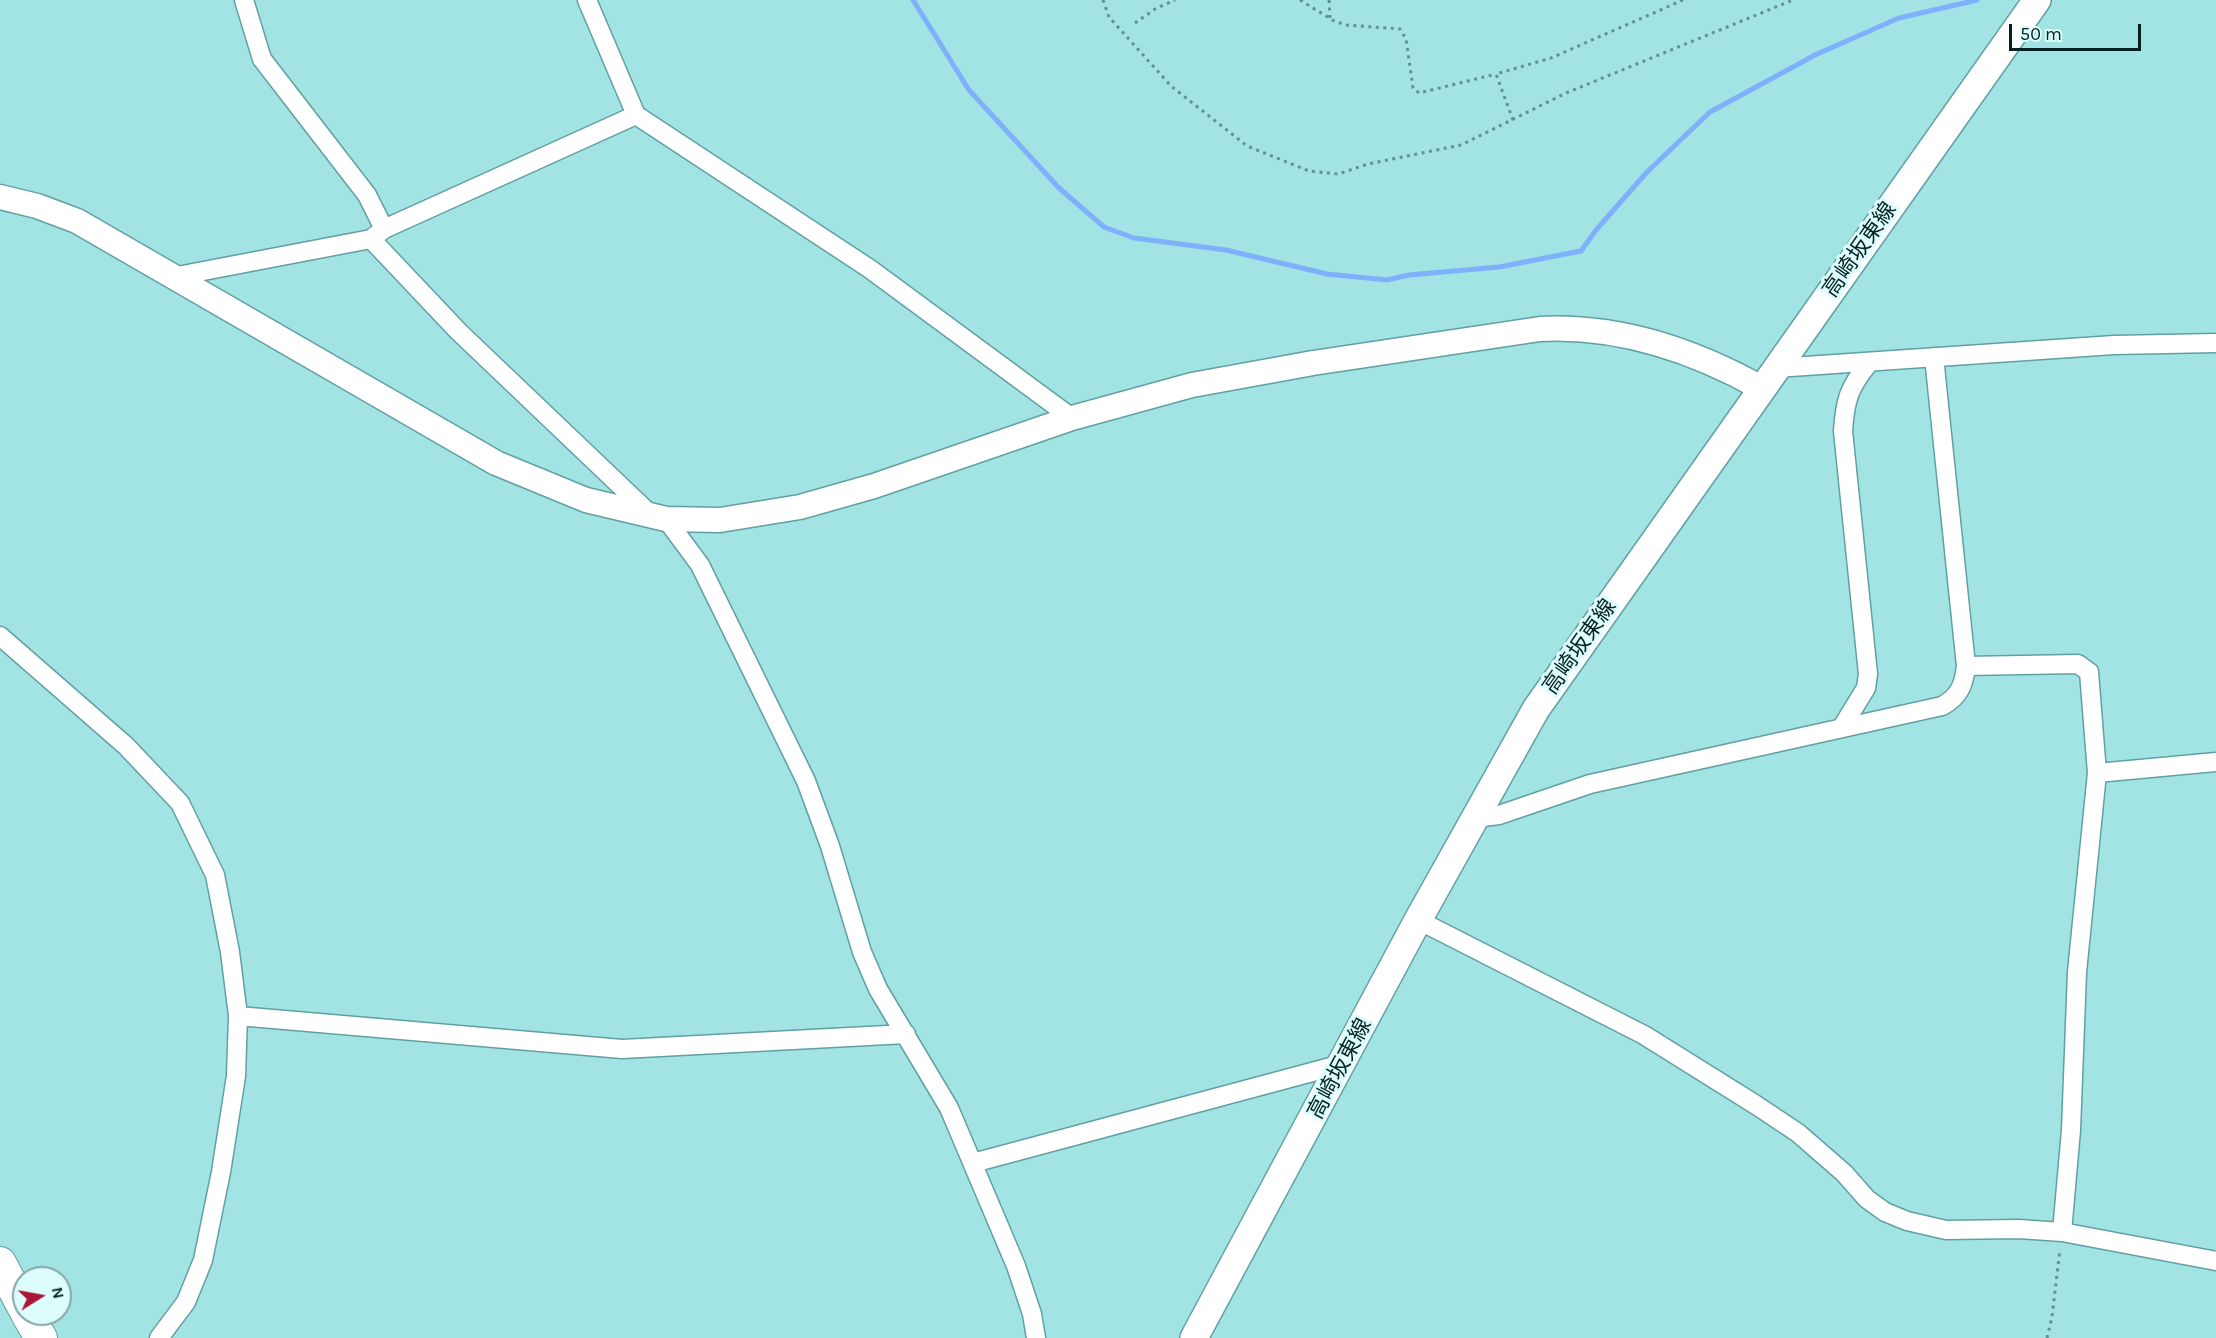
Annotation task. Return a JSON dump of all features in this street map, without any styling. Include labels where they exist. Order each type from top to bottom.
[{"type":"highway","points":[[0,1263],[12,1286]]},
{"type":"main road","name":"高崎坂東線","points":[[1194,1338],[1418,920],[1536,709],[2037,0]]},
{"type":"street","points":[[244,0],[262,59],[367,195],[377,234],[458,331],[659,518],[700,565],[806,781],[830,846],[862,952],[878,989],[949,1108],[973,1163],[1016,1266],[1032,1314],[1036,1338]]},
{"type":"street","points":[[587,0],[636,116],[870,269],[1072,418]]},
{"type":"street","points":[[172,277],[377,234],[636,116]]},
{"type":"street","points":[[0,197],[37,206],[77,221],[496,463],[586,500],[659,518],[720,520],[800,507],[874,486],[1072,418],[1192,385],[1474,338],[1567,328],[1652,342],[1723,367],[1768,378],[1869,363],[1934,357],[2114,345],[2216,343]]},
{"type":"street","points":[[1474,818],[1499,815],[1590,784],[1942,706],[1960,692],[1966,666],[1934,357]]},
{"type":"street","points":[[1842,727],[1862,696],[1868,674],[1843,431],[1845,404],[1852,383],[1869,363]]},
{"type":"street","points":[[0,636],[126,746],[180,803],[215,875],[230,952],[238,1016],[234,1086],[221,1172],[203,1260],[186,1302],[159,1338]]},
{"type":"street","points":[[1966,666],[2078,664],[2085,666],[2089,672],[2097,773],[2077,972],[2071,1130],[2062,1232]]},
{"type":"street","points":[[2097,773],[2216,762]]},
{"type":"street","points":[[1418,920],[1644,1035],[1756,1105],[1798,1133],[1844,1173],[1867,1199],[1885,1212],[1907,1221],[1946,1230],[2062,1232],[2216,1261]]},
{"type":"street","points":[[238,1016],[622,1048],[906,1034]]},
{"type":"street","points":[[973,1163],[1342,1064]]},
{"type":"path","points":[[1103,0],[1109,17],[1188,101],[1247,146],[1309,171],[1338,174],[1368,164],[1431,153],[1461,145],[1566,93],[1793,0]]},
{"type":"path","points":[[1135,23],[1155,9],[1175,0]]},
{"type":"path","points":[[1300,0],[1346,25],[1401,29],[1406,39],[1413,88],[1419,93],[1551,58],[1683,0]]},
{"type":"path","points":[[1329,0],[1330,18]]},
{"type":"path","points":[[1496,74],[1513,120]]},
{"type":"path","points":[[2047,1338],[2052,1317],[2062,1232]]},
{"type":"waterway","points":[[913,0],[969,90],[1059,188],[1104,227],[1134,238],[1226,250],[1327,274],[1387,280],[1409,275],[1499,267],[1581,251],[1596,230],[1647,172],[1710,112],[1817,54],[1899,18],[1977,0]]}]
